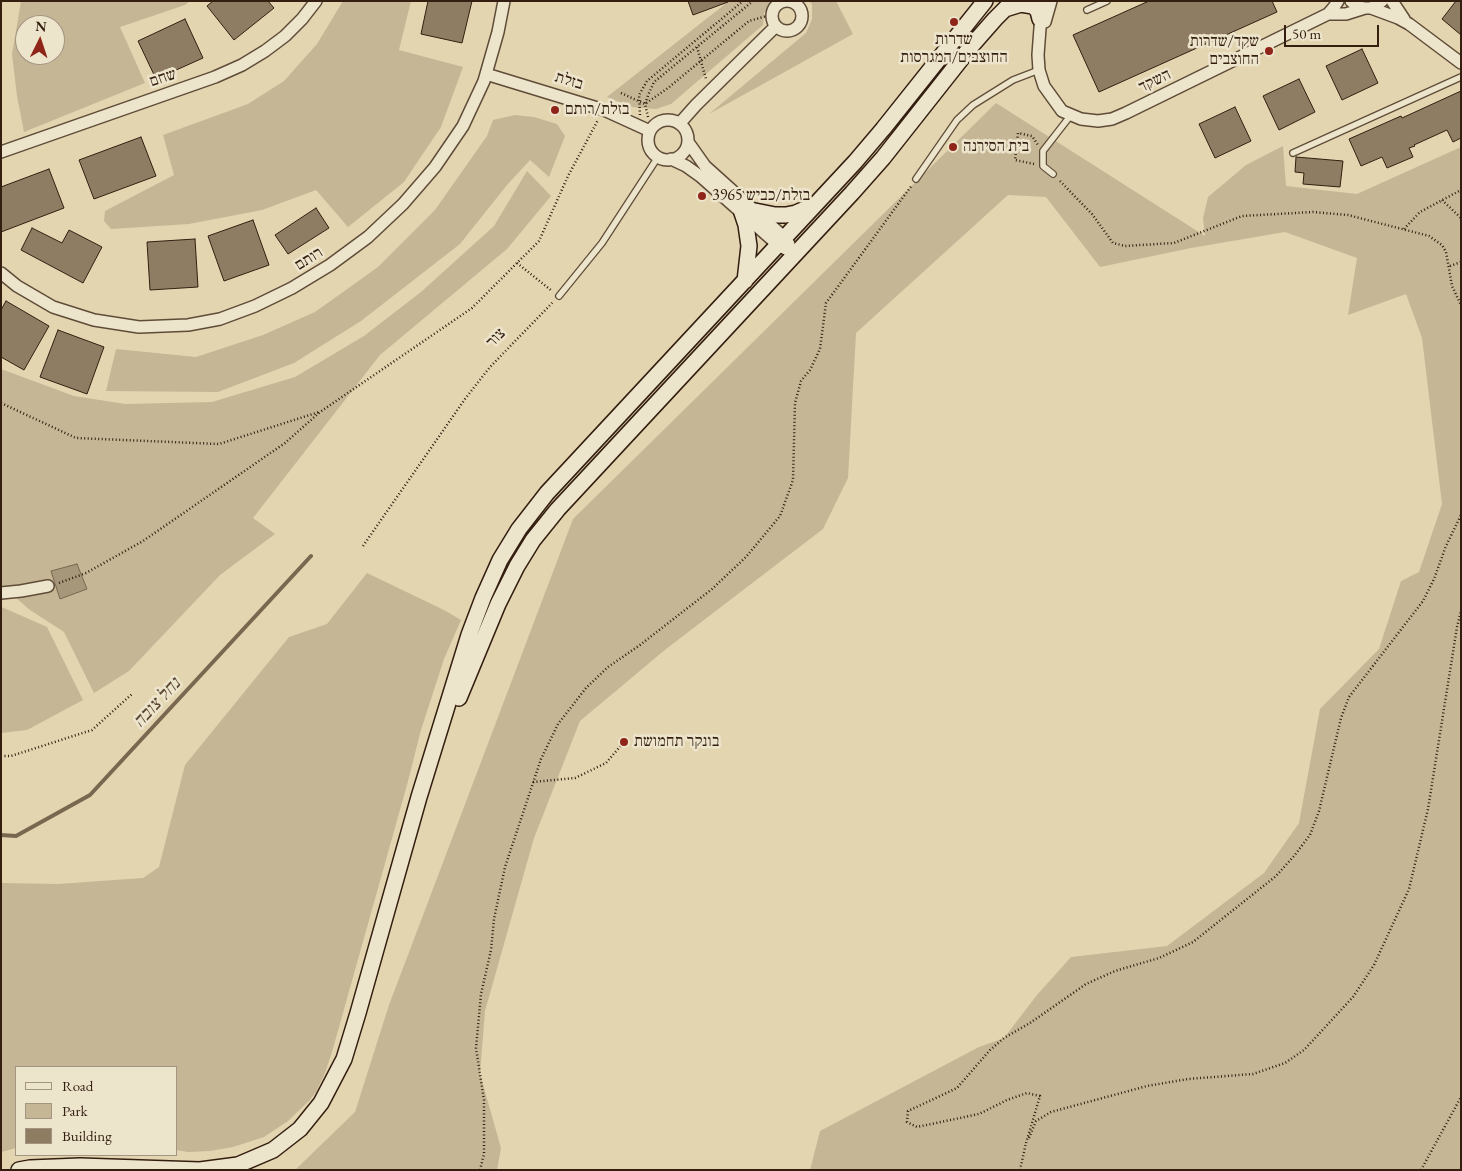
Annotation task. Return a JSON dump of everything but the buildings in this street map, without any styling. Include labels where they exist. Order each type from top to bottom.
[{"type":"main road","points":[[19,1170],[80,1166],[200,1170],[238,1165],[273,1150],[300,1129],[321,1104],[344,1059],[419,797],[469,635],[500,560],[547,492],[781,242],[883,129],[985,1]]},
{"type":"main road","points":[[419,797],[498,604],[516,566],[533,540],[558,509],[883,158],[973,44],[1009,5],[1033,6],[1038,11],[1040,19]]},
{"type":"main road","points":[[744,281],[749,246],[746,225],[748,212],[786,215],[796,213],[816,204]]},
{"type":"street","name":"שחם","points":[[1,152],[215,77],[242,65],[285,36],[316,1]]},
{"type":"street","name":"רותם","points":[[1,273],[17,286],[53,307],[94,320],[139,327],[188,325],[220,319],[255,306],[292,288],[330,265],[368,237],[403,204],[435,167],[463,126],[486,74],[498,32],[504,1]]},
{"type":"street","name":"השקד","points":[[1042,1],[1038,55],[1039,70],[1044,86],[1062,111],[1081,119],[1098,121],[1112,119],[1126,113],[1328,14],[1338,1]]},
{"type":"street","name":"השקד","points":[[1040,41],[1052,1]]},
{"type":"street","points":[[1351,1],[1358,7],[1368,8],[1398,18],[1409,24],[1461,63]]},
{"type":"street","points":[[1368,8],[1378,5],[1382,1]]},
{"type":"street","points":[[1392,1],[1399,13],[1409,24]]},
{"type":"street","points":[[783,2],[791,2],[800,10],[800,23],[793,30],[784,31],[773,23],[772,14],[776,6],[783,2]]},
{"type":"street","name":"השקד","points":[[1328,14],[1346,14],[1368,8]]},
{"type":"street","points":[[680,123],[776,26]]},
{"type":"street","name":"בזלת","points":[[486,74],[577,100],[645,129]]},
{"type":"street","points":[[688,142],[686,149],[677,158],[664,159],[658,157],[650,148],[645,129],[663,120],[680,123],[686,132],[688,142],[705,166],[748,212],[795,254]]},
{"type":"street","points":[[670,159],[686,166],[748,212]]},
{"type":"street","points":[[1,592],[21,591],[48,586]]},
{"type":"lane","points":[[1088,10],[1107,1]]},
{"type":"lane","points":[[916,180],[957,120],[973,105],[1013,80],[1039,70]]},
{"type":"lane","points":[[1293,152],[1461,77]]},
{"type":"lane","points":[[1053,174],[1043,166],[1043,151],[1070,115]]},
{"type":"lane","points":[[559,296],[602,243],[658,157]]},
{"type":"path","points":[[645,129],[639,95],[647,80],[743,1]]},
{"type":"path","points":[[645,129],[645,104],[654,82],[753,1]]},
{"type":"path","points":[[645,104],[701,62],[749,21],[772,14]]},
{"type":"path","points":[[697,47],[709,92]]},
{"type":"path","points":[[621,93],[645,104]]},
{"type":"path","points":[[48,586],[86,573],[143,541],[285,443],[320,412],[472,308],[539,241],[568,176],[604,110]]},
{"type":"path","points":[[1043,151],[1032,136],[1018,133],[1015,160],[1043,166]]},
{"type":"path","points":[[1053,174],[1092,214],[1114,243],[1125,246],[1174,243],[1242,216],[1295,212],[1348,215],[1429,236],[1442,245],[1446,252],[1450,266],[1452,286],[1461,305]]},
{"type":"path","points":[[480,1170],[484,1154],[484,1100],[476,1048],[481,994],[491,950],[494,919],[505,867],[541,759],[558,724],[586,688],[608,666],[640,645],[712,589],[746,557],[780,516],[793,480],[795,403],[801,381],[810,370],[820,349],[826,303],[916,180]]},
{"type":"path","points":[[1404,229],[1420,212],[1461,190]]},
{"type":"path","points":[[1442,200],[1461,218]]},
{"type":"path","points":[[1450,266],[1461,262]]},
{"type":"path","points":[[517,263],[559,296]]},
{"type":"path","name":"צור","points":[[363,546],[465,399],[490,367],[559,296]]},
{"type":"path","points":[[1,403],[76,438],[218,444],[320,412]]},
{"type":"path","points":[[1020,1170],[1033,1115],[1040,1096],[1027,1093],[1007,1100],[979,1114],[917,1127],[907,1122],[908,1111],[957,1088],[990,1050],[1004,1038],[1030,1023],[1086,984],[1115,971],[1159,958],[1193,942],[1276,876],[1310,835],[1320,811],[1341,718],[1349,697],[1423,600],[1461,515]]},
{"type":"path","points":[[1026,1143],[1036,1121],[1051,1112],[1147,1086],[1188,1079],[1253,1074],[1286,1063],[1304,1050],[1353,997],[1374,965],[1409,889],[1428,810],[1461,611]]},
{"type":"path","points":[[1,756],[11,756],[92,730],[132,694]]},
{"type":"path","points":[[533,782],[575,778],[606,763],[624,742]]},
{"type":"path","points":[[1421,1170],[1461,1097]]},
{"type":"green space","points":[[21,1],[190,1],[185,5],[120,27],[145,83],[24,132],[12,54],[15,36],[15,65],[65,65],[65,15],[19,15]]},
{"type":"green space","points":[[343,1],[411,1],[399,50],[463,67],[441,127],[404,182],[348,227],[316,190],[262,210],[189,224],[111,229],[104,221],[105,211],[174,175],[163,135],[248,104],[284,81],[317,44]]},
{"type":"green space","points":[[729,1],[774,1],[764,13],[763,25],[671,104],[656,109],[632,107],[607,97]]},
{"type":"green space","points":[[809,1],[836,1],[853,34],[709,114],[806,33],[812,19],[812,4]]},
{"type":"green space","points":[[996,103],[1205,236],[1203,218],[1208,197],[1246,165],[1283,146],[1286,186],[1357,194],[1461,147],[1461,1170],[810,1170],[820,1131],[979,1047],[1004,1038],[1037,995],[1071,957],[1167,946],[1264,873],[1299,823],[1320,709],[1379,649],[1401,581],[1419,572],[1442,504],[1422,338],[1406,294],[1348,315],[1357,258],[1285,232],[1191,248],[1100,267],[1046,197],[1008,195],[856,333],[848,478],[823,529],[666,649],[580,721],[534,838],[485,1011],[480,1074],[501,1148],[497,1170],[295,1170],[355,1112],[389,1005],[573,519]]},
{"type":"green space","points":[[515,115],[534,117],[557,124],[565,136],[549,177],[530,160],[507,185],[460,244],[361,321],[294,363],[218,392],[106,391],[116,349],[196,357],[263,335],[315,312],[378,267],[435,210],[487,136],[493,120]]},
{"type":"green space","points":[[527,171],[551,196],[507,249],[380,355],[253,518],[275,534],[220,575],[129,671],[94,693],[64,632],[30,610],[1,585],[1,369],[74,396],[125,404],[212,402],[295,377],[364,336],[421,292],[494,226]]},
{"type":"green space","points":[[367,573],[461,620],[444,659],[421,730],[332,1052],[316,1092],[288,1121],[264,1137],[233,1147],[188,1152],[178,1150],[178,1066],[15,1066],[15,1148],[1,1152],[1,883],[58,884],[143,878],[159,867],[185,765],[289,637],[327,624]]},
{"type":"green space","points":[[1,607],[47,627],[83,700],[27,730],[1,733]]},
{"type":"shaded area","points":[[77,564],[87,589],[60,599],[51,571]]},
{"type":"waterway","name":"נחל צובה","points":[[1,835],[16,836],[90,795],[311,556]]},
{"type":"place","name":"שדרות החוצבים/המגרסות","points":[[954,22]]},
{"type":"place","name":"שקד/שדרות החוצבים","points":[[1269,51]]},
{"type":"place","name":"בזלת/רותם","points":[[555,110]]},
{"type":"place","name":"בית הסירנה","points":[[953,147]]},
{"type":"place","name":"בזלת/כביש 3965","points":[[702,196]]},
{"type":"place","name":"בונקר תחמושת","points":[[624,742]]}]
